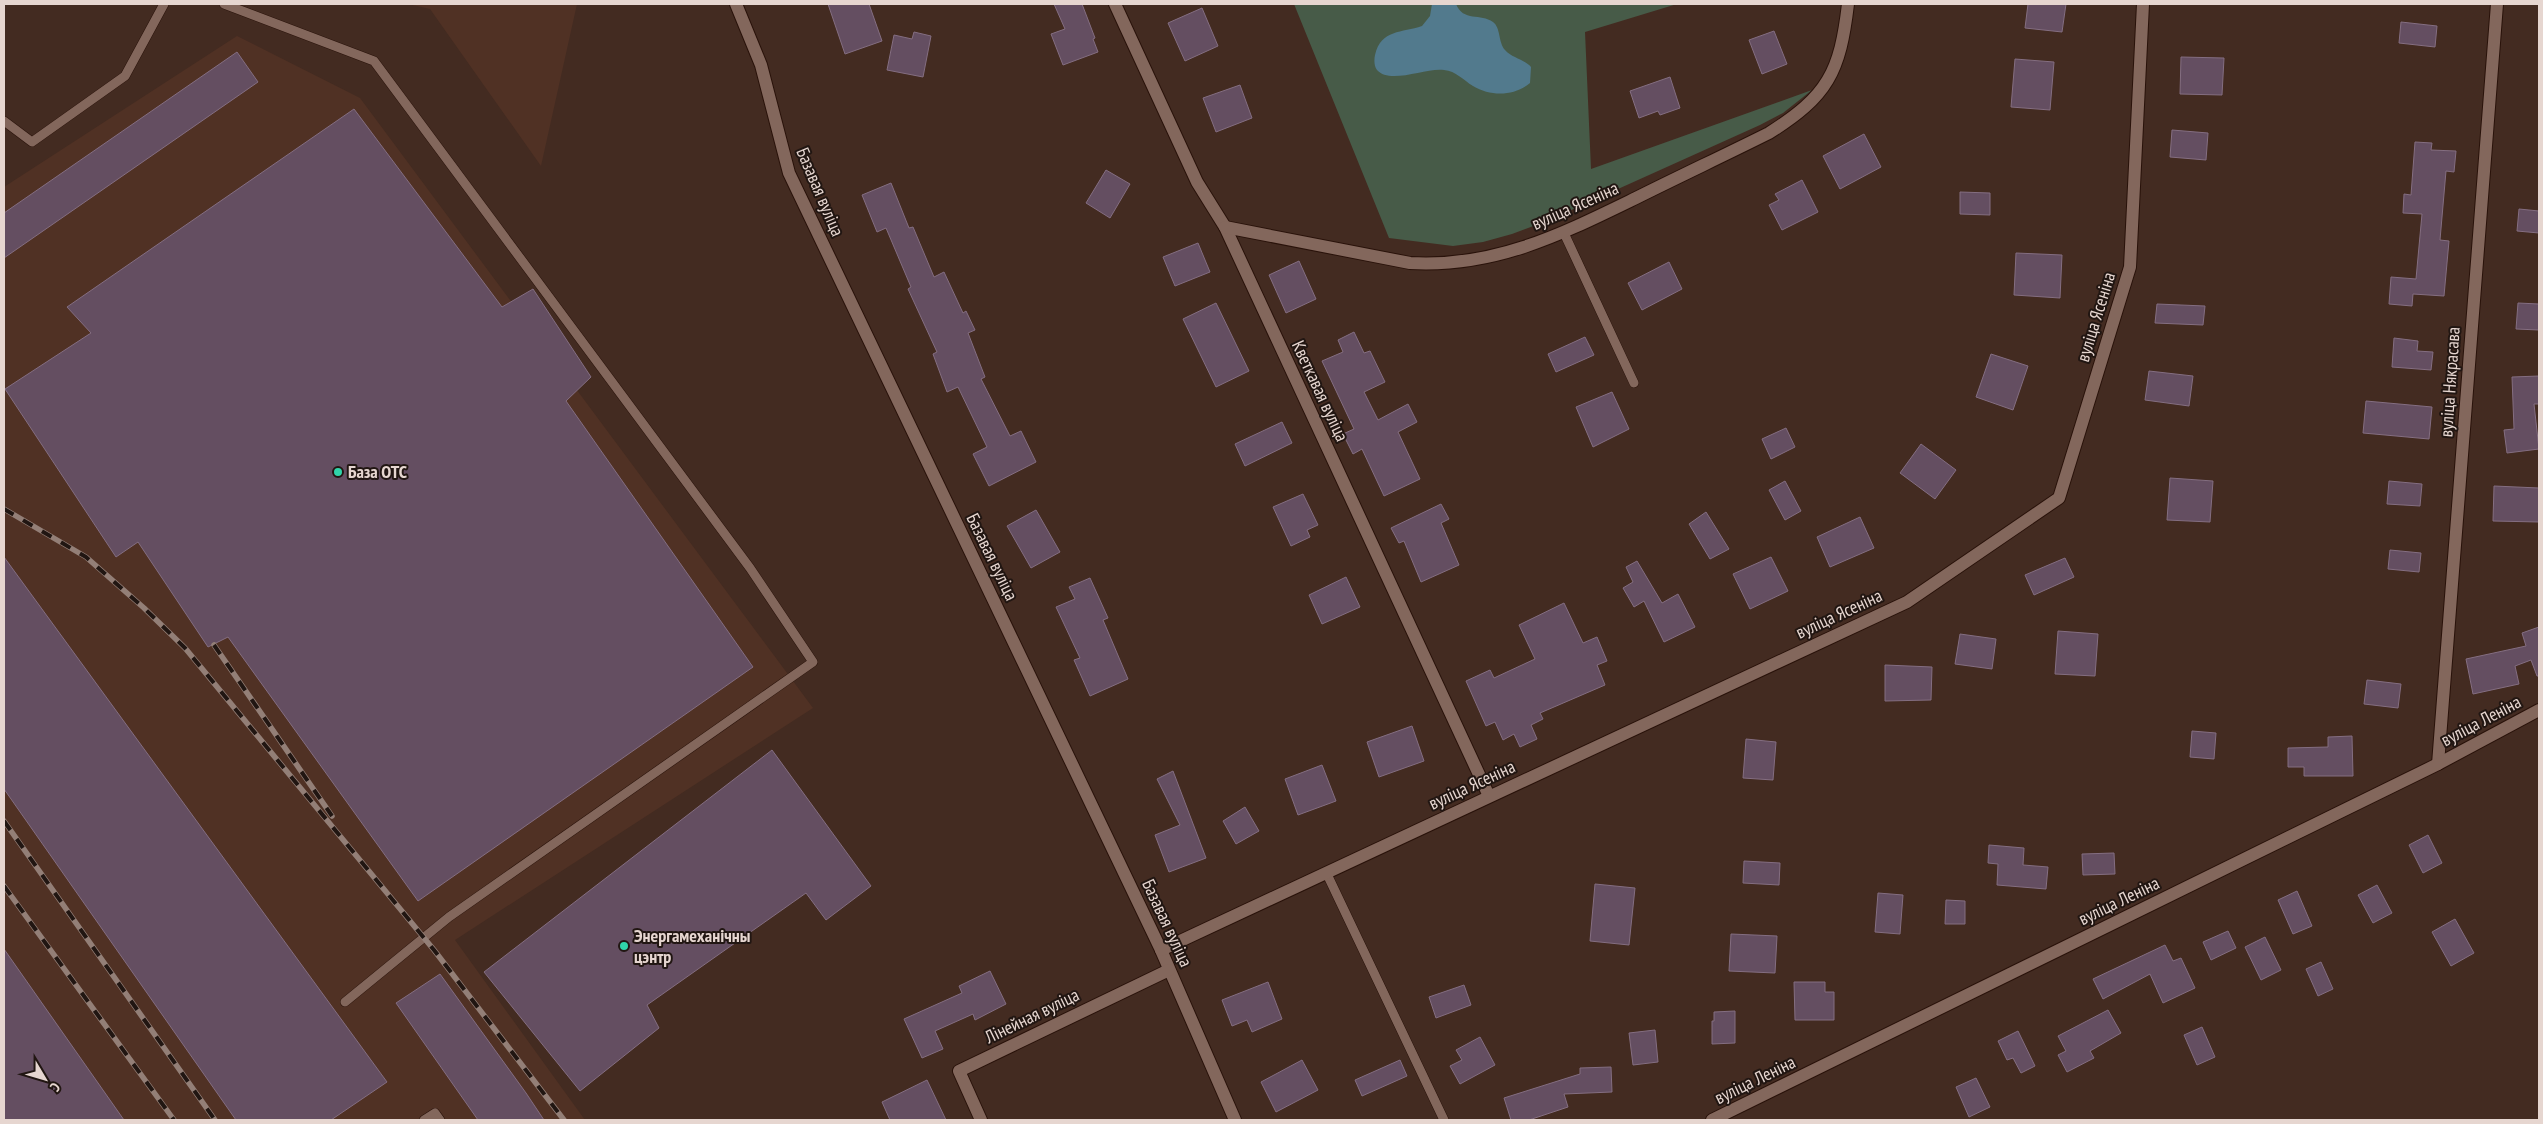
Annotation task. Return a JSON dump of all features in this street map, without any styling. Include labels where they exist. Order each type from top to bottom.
[{"type":"street","name":"Базавая вуліца","points":[[736,4],[761,65],[789,173],[1160,950],[1234,1120]]},
{"type":"street","name":"Кветкавая вуліца","points":[[1115,4],[1197,182],[1225,226],[1489,796]]},
{"type":"street","name":"вуліца Ясеніна","points":[[1225,226],[1381,258],[1440,265],[1476,261],[1506,254],[1564,233],[1769,133],[1812,103],[1828,84],[1837,62],[1844,39],[1848,4]]},
{"type":"street","name":"вуліца Ясеніна","points":[[1160,950],[1906,602],[2059,498],[2130,267],[2143,4]]},
{"type":"street","name":"вуліца Някрасава","points":[[2438,764],[2497,4]]},
{"type":"street","name":"вуліца Леніна","points":[[1712,1120],[2438,764],[2539,710]]},
{"type":"street","name":"Лінейная вуліца","points":[[981,1120],[959,1071],[1169,970]]},
{"type":"lane","points":[[4,121],[32,142],[125,76],[164,4]]},
{"type":"lane","points":[[224,4],[374,61],[750,568],[813,662],[449,917],[345,1002]]},
{"type":"lane","points":[[1564,233],[1634,383]]},
{"type":"lane","points":[[1326,872],[1444,1120]]},
{"type":"lane","points":[[424,1120],[435,1113],[440,1120]]},
{"type":"shaded area","points":[[408,4],[577,4],[541,166],[430,9]]},
{"type":"shaded area","points":[[237,36],[360,98],[813,708],[455,940],[585,1120],[4,1120],[4,187]]},
{"type":"green space","points":[[1294,4],[1677,4],[1585,32],[1591,169],[1812,90],[1783,113],[1760,125],[1547,221],[1512,234],[1483,242],[1453,246],[1389,238]]},
{"type":"water","points":[[1432,4],[1456,4],[1463,13],[1493,22],[1496,25],[1505,50],[1531,67],[1530,83],[1510,93],[1495,93],[1480,90],[1456,74],[1448,71],[1437,70],[1391,76],[1377,70],[1375,67],[1375,55],[1382,40],[1393,33],[1422,26],[1430,16]]},
{"type":"building","points":[[828,4],[869,4],[882,41],[845,54]]},
{"type":"building","points":[[1054,4],[1082,4],[1095,38],[1093,39],[1098,52],[1063,65],[1051,34],[1065,29]]},
{"type":"building","points":[[2028,4],[2066,4],[2062,32],[2025,28]]},
{"type":"building","points":[[1202,8],[1218,46],[1185,61],[1168,23]]},
{"type":"building","points":[[2401,22],[2437,26],[2435,47],[2399,43]]},
{"type":"building","points":[[1774,31],[1787,64],[1762,74],[1749,40]]},
{"type":"building","points":[[914,32],[931,36],[923,77],[887,70],[894,35],[912,39]]},
{"type":"building","points":[[237,52],[258,82],[4,258],[4,213]]},
{"type":"building","points":[[2181,57],[2224,58],[2222,95],[2180,94]]},
{"type":"building","points":[[2015,59],[2054,62],[2050,110],[2011,107]]},
{"type":"building","points":[[1670,77],[1680,108],[1660,115],[1658,111],[1639,118],[1630,91]]},
{"type":"building","points":[[1240,85],[1252,118],[1216,132],[1203,98]]},
{"type":"building","name":"База ОТС","points":[[354,109],[502,307],[533,289],[591,377],[566,401],[753,667],[418,901],[228,637],[208,647],[138,542],[116,557],[5,389],[91,333],[67,307]]},
{"type":"building","points":[[2172,130],[2208,133],[2206,160],[2170,157]]},
{"type":"building","points":[[1864,134],[1881,167],[1840,189],[1823,156]]},
{"type":"building","points":[[2415,142],[2432,143],[2431,150],[2456,151],[2454,172],[2446,171],[2440,240],[2449,241],[2444,296],[2413,294],[2412,306],[2389,304],[2391,277],[2416,279],[2422,214],[2403,213],[2404,194],[2411,195]]},
{"type":"building","points":[[1106,170],[1130,184],[1110,218],[1086,203]]},
{"type":"building","points":[[1802,180],[1818,212],[1782,230],[1769,205],[1779,200],[1775,194]]},
{"type":"building","points":[[891,183],[909,228],[913,227],[934,277],[944,272],[963,313],[966,311],[975,330],[968,333],[985,377],[981,379],[1010,436],[1021,431],[1036,462],[989,486],[973,454],[987,447],[958,387],[947,392],[933,354],[937,352],[908,289],[911,287],[886,228],[877,232],[862,195]]},
{"type":"building","points":[[1960,192],[1990,193],[1990,215],[1960,214]]},
{"type":"building","points":[[2519,209],[2539,211],[2539,233],[2517,231]]},
{"type":"building","points":[[1198,243],[1210,272],[1175,286],[1163,257]]},
{"type":"building","points":[[2016,253],[2062,255],[2060,298],[2014,295]]},
{"type":"building","points":[[1299,261],[1316,299],[1286,313],[1269,275]]},
{"type":"building","points":[[1669,262],[1682,289],[1642,310],[1628,283]]},
{"type":"building","points":[[1216,303],[1249,371],[1216,387],[1183,319]]},
{"type":"building","points":[[2518,303],[2539,304],[2539,330],[2516,329]]},
{"type":"building","points":[[2157,304],[2205,306],[2203,325],[2155,323]]},
{"type":"building","points":[[1354,332],[1364,353],[1370,351],[1385,382],[1364,392],[1378,420],[1408,404],[1417,422],[1398,432],[1420,479],[1384,496],[1362,449],[1353,454],[1343,434],[1354,429],[1322,361],[1343,352],[1338,340]]},
{"type":"building","points":[[1585,337],[1594,355],[1556,372],[1548,354]]},
{"type":"building","points":[[2394,338],[2418,341],[2417,351],[2433,352],[2431,370],[2392,367]]},
{"type":"building","points":[[1991,354],[2028,366],[2013,410],[1976,397]]},
{"type":"building","points":[[2149,371],[2193,376],[2189,406],[2145,400]]},
{"type":"building","points":[[2539,376],[2539,404],[2534,404],[2539,449],[2507,453],[2504,430],[2514,429],[2512,377]]},
{"type":"building","points":[[1612,392],[1629,429],[1593,447],[1576,407]]},
{"type":"building","points":[[2366,401],[2432,407],[2429,439],[2363,433]]},
{"type":"building","points":[[1282,422],[1292,443],[1245,466],[1235,444]]},
{"type":"building","points":[[1786,428],[1795,447],[1771,459],[1762,439]]},
{"type":"building","points":[[1921,444],[1956,470],[1935,499],[1900,473]]},
{"type":"building","points":[[2170,478],[2213,481],[2210,522],[2167,520]]},
{"type":"building","points":[[1785,481],[1801,511],[1785,520],[1769,490]]},
{"type":"building","points":[[2389,481],[2422,484],[2420,506],[2387,504]]},
{"type":"building","points":[[2494,486],[2539,488],[2539,522],[2493,521]]},
{"type":"building","points":[[1303,494],[1318,525],[1307,530],[1310,537],[1291,546],[1273,507]]},
{"type":"building","points":[[1441,504],[1449,519],[1441,523],[1459,565],[1421,582],[1404,541],[1399,543],[1391,528]]},
{"type":"building","points":[[1036,510],[1060,552],[1031,568],[1007,526]]},
{"type":"building","points":[[1706,512],[1729,549],[1710,559],[1689,524]]},
{"type":"building","points":[[1860,517],[1874,548],[1830,567],[1817,537]]},
{"type":"building","points":[[2390,550],[2421,553],[2419,572],[2388,569]]},
{"type":"building","points":[[4,557],[387,1082],[331,1120],[236,1120],[4,789]]},
{"type":"building","points":[[1771,557],[1788,591],[1750,609],[1733,574]]},
{"type":"building","points":[[2065,558],[2074,577],[2034,595],[2025,575]]},
{"type":"building","points":[[1637,561],[1662,603],[1678,594],[1695,627],[1664,642],[1644,601],[1634,607],[1623,588],[1633,582],[1626,567]]},
{"type":"building","points":[[1346,577],[1360,607],[1322,624],[1309,595]]},
{"type":"building","points":[[1090,578],[1108,618],[1103,620],[1128,679],[1090,696],[1074,660],[1080,658],[1056,607],[1075,599],[1069,587]]},
{"type":"building","points":[[1564,603],[1583,643],[1597,637],[1607,661],[1597,665],[1605,685],[1540,713],[1543,719],[1531,725],[1537,739],[1520,747],[1514,734],[1503,740],[1495,722],[1486,726],[1466,681],[1490,670],[1494,678],[1535,659],[1519,625]]},
{"type":"building","points":[[2539,627],[2539,676],[2537,676],[2531,660],[2515,666],[2519,684],[2473,694],[2466,659],[2526,646],[2522,633]]},
{"type":"building","points":[[2058,631],[2098,634],[2095,676],[2055,674]]},
{"type":"building","points":[[1960,634],[1996,639],[1992,669],[1955,664]]},
{"type":"building","points":[[1885,665],[1932,667],[1931,700],[1885,701]]},
{"type":"building","points":[[2367,680],[2401,684],[2398,708],[2364,704]]},
{"type":"building","points":[[1412,726],[1424,761],[1379,777],[1367,742]]},
{"type":"building","points":[[2192,731],[2216,733],[2214,759],[2190,757]]},
{"type":"building","points":[[2352,736],[2353,776],[2304,776],[2304,767],[2288,767],[2288,748],[2328,747],[2328,737]]},
{"type":"building","points":[[1746,739],[1776,742],[1773,780],[1743,778]]},
{"type":"building","name":"Энергамеханічны цэнтр","points":[[772,750],[871,886],[826,920],[806,893],[647,1005],[659,1028],[580,1091],[484,972]]},
{"type":"building","points":[[1322,765],[1336,801],[1298,815],[1285,779]]},
{"type":"building","points":[[1173,771],[1206,858],[1169,872],[1155,835],[1180,825],[1157,779]]},
{"type":"building","points":[[1245,807],[1259,831],[1236,844],[1223,821]]},
{"type":"building","points":[[2428,835],[2442,863],[2423,873],[2409,845]]},
{"type":"building","points":[[1989,845],[2024,848],[2023,865],[2048,867],[2046,889],[1997,885],[1998,864],[1988,863]]},
{"type":"building","points":[[2114,853],[2115,874],[2083,875],[2082,854]]},
{"type":"building","points":[[1744,861],[1780,863],[1779,885],[1743,883]]},
{"type":"building","points":[[1595,884],[1635,888],[1629,945],[1590,941]]},
{"type":"building","points":[[2377,885],[2392,913],[2373,923],[2358,895]]},
{"type":"building","points":[[2297,891],[2312,926],[2293,934],[2278,900]]},
{"type":"building","points":[[1878,893],[1903,895],[1900,934],[1875,932]]},
{"type":"building","points":[[1946,900],[1965,901],[1965,924],[1945,924]]},
{"type":"building","points":[[2455,919],[2474,953],[2451,966],[2432,932]]},
{"type":"building","points":[[2228,931],[2236,948],[2211,960],[2203,942]]},
{"type":"building","points":[[1731,934],[1777,936],[1775,973],[1729,971]]},
{"type":"building","points":[[2265,937],[2281,970],[2261,980],[2245,947]]},
{"type":"building","points":[[2165,945],[2173,961],[2181,958],[2195,988],[2163,1003],[2150,974],[2103,999],[2093,979]]},
{"type":"building","points":[[4,949],[124,1120],[4,1120]]},
{"type":"building","points":[[2321,962],[2333,989],[2318,996],[2306,969]]},
{"type":"building","points":[[990,971],[1006,1004],[975,1020],[973,1014],[935,1031],[943,1049],[922,1058],[904,1019],[962,993],[959,986]]},
{"type":"building","points":[[440,974],[544,1120],[478,1120],[396,1003]]},
{"type":"building","points":[[1268,982],[1282,1019],[1252,1032],[1247,1020],[1232,1026],[1222,1000]]},
{"type":"building","points":[[1794,982],[1825,982],[1825,992],[1834,992],[1834,1020],[1795,1020]]},
{"type":"building","points":[[1464,985],[1471,1005],[1436,1018],[1429,997]]},
{"type":"building","points":[[2108,1010],[2121,1033],[2090,1051],[2094,1058],[2067,1072],[2058,1055],[2066,1051],[2058,1036]]},
{"type":"building","points":[[1735,1011],[1735,1043],[1712,1044],[1714,1012]]},
{"type":"building","points":[[2202,1027],[2215,1057],[2197,1065],[2184,1035]]},
{"type":"building","points":[[1655,1030],[1658,1062],[1633,1065],[1629,1033]]},
{"type":"building","points":[[2018,1031],[2035,1066],[2021,1073],[2013,1058],[2007,1060],[1998,1041]]},
{"type":"building","points":[[1480,1037],[1495,1065],[1460,1084],[1450,1066],[1462,1060],[1456,1050]]},
{"type":"building","points":[[1302,1060],[1318,1090],[1276,1112],[1261,1082]]},
{"type":"building","points":[[1400,1060],[1407,1076],[1362,1096],[1355,1080]]},
{"type":"building","points":[[1611,1067],[1612,1092],[1564,1094],[1568,1107],[1529,1120],[1511,1120],[1504,1098],[1580,1074],[1580,1068]]},
{"type":"building","points":[[1976,1078],[1990,1107],[1969,1117],[1956,1087]]},
{"type":"building","points":[[927,1080],[946,1120],[890,1120],[882,1102]]},
{"type":"railway","points":[[4,509],[86,557],[144,608],[185,648],[434,950],[564,1120]]},
{"type":"railway","points":[[214,645],[332,816]]},
{"type":"railway","points":[[4,821],[215,1120]]},
{"type":"railway","points":[[4,886],[174,1120]]},
{"type":"place","name":"База ОТС","points":[[338,472]]},
{"type":"place","name":"Энергамеханічны цэнтр","points":[[624,946]]}]
